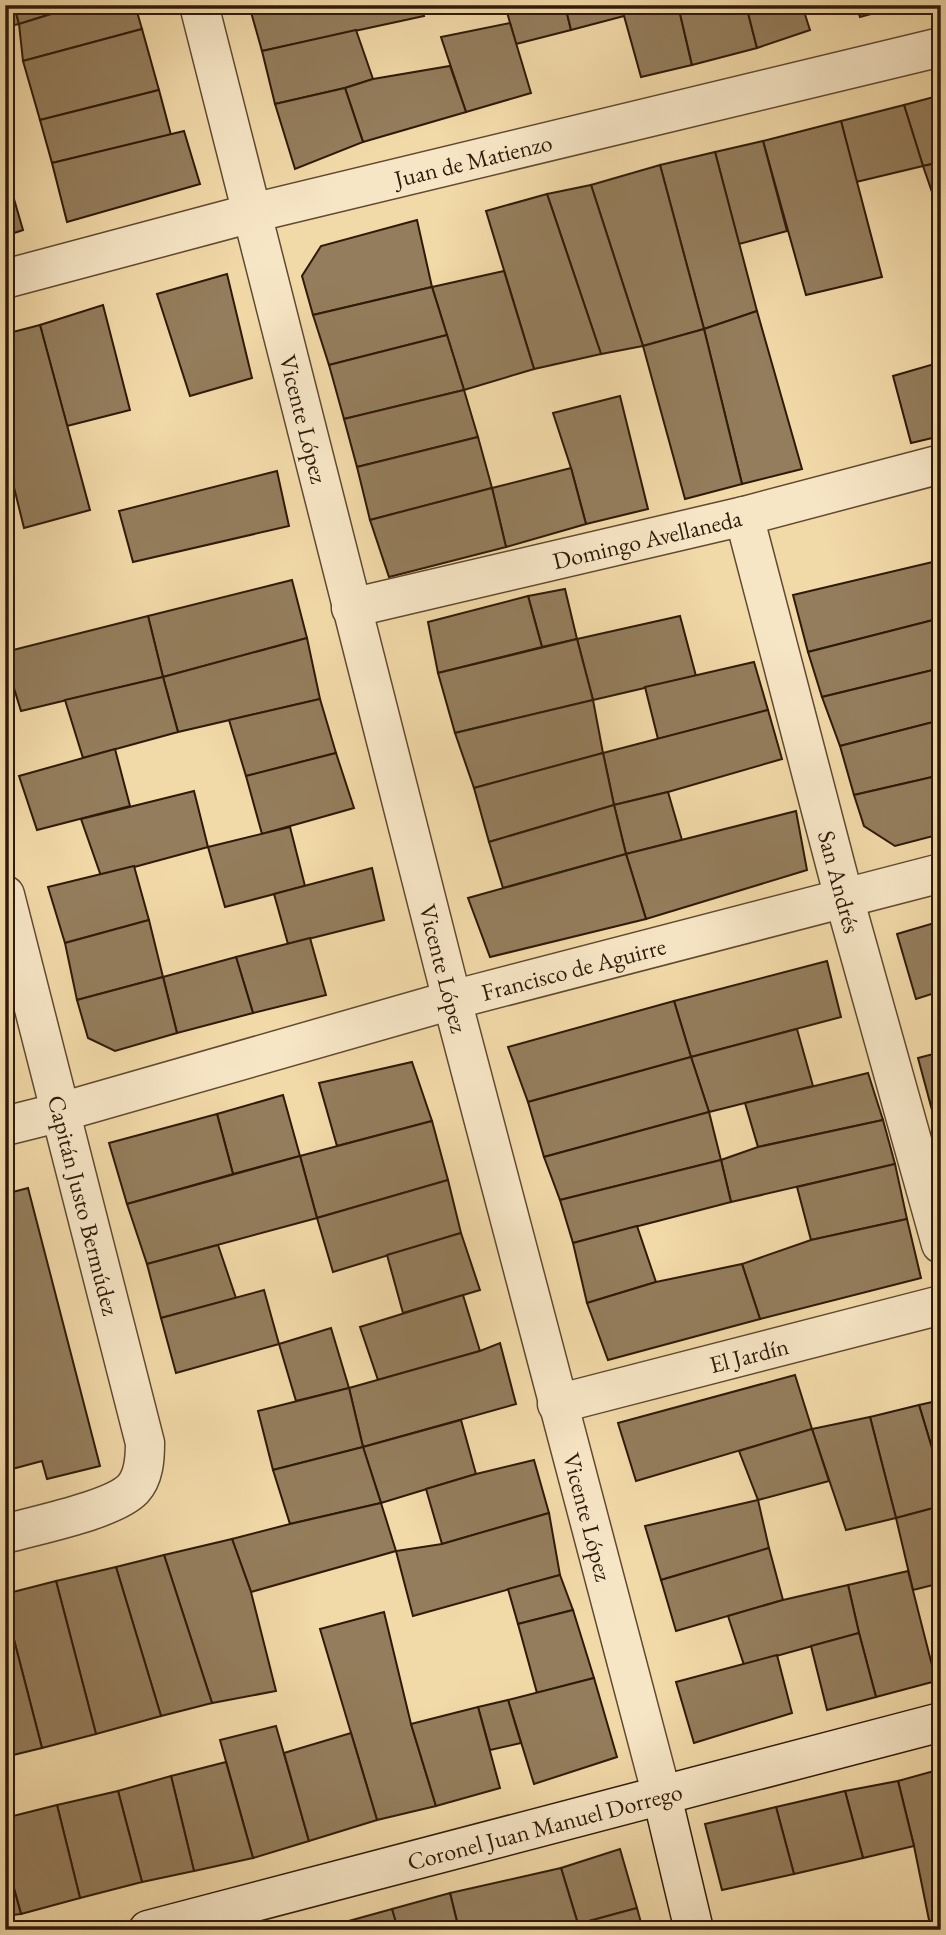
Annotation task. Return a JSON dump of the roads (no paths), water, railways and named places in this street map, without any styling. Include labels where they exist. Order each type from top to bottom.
[{"type":"street","name":"Vicente López","points":[[199,5],[351,608],[662,1796],[694,1930]]},
{"type":"street","name":"Juan de Matienzo","points":[[5,279],[252,213],[941,47]]},
{"type":"street","name":"Domingo Avellaneda","points":[[351,608],[744,516],[941,464]]},
{"type":"street","name":"San Andrés","points":[[744,516],[844,898],[941,1244]]},
{"type":"street","name":"Francisco de Aguirre","points":[[5,1126],[452,1000],[941,873]]},
{"type":"street","name":"Capitán Justo Bermúdez","points":[[5,895],[145,1443],[145,1465],[134,1488],[112,1503],[5,1534]]},
{"type":"street","name":"El Jardín","points":[[558,1405],[941,1305]]},
{"type":"street","name":"Coronel Juan Manuel Dorrego","points":[[148,1930],[941,1723]]}]
